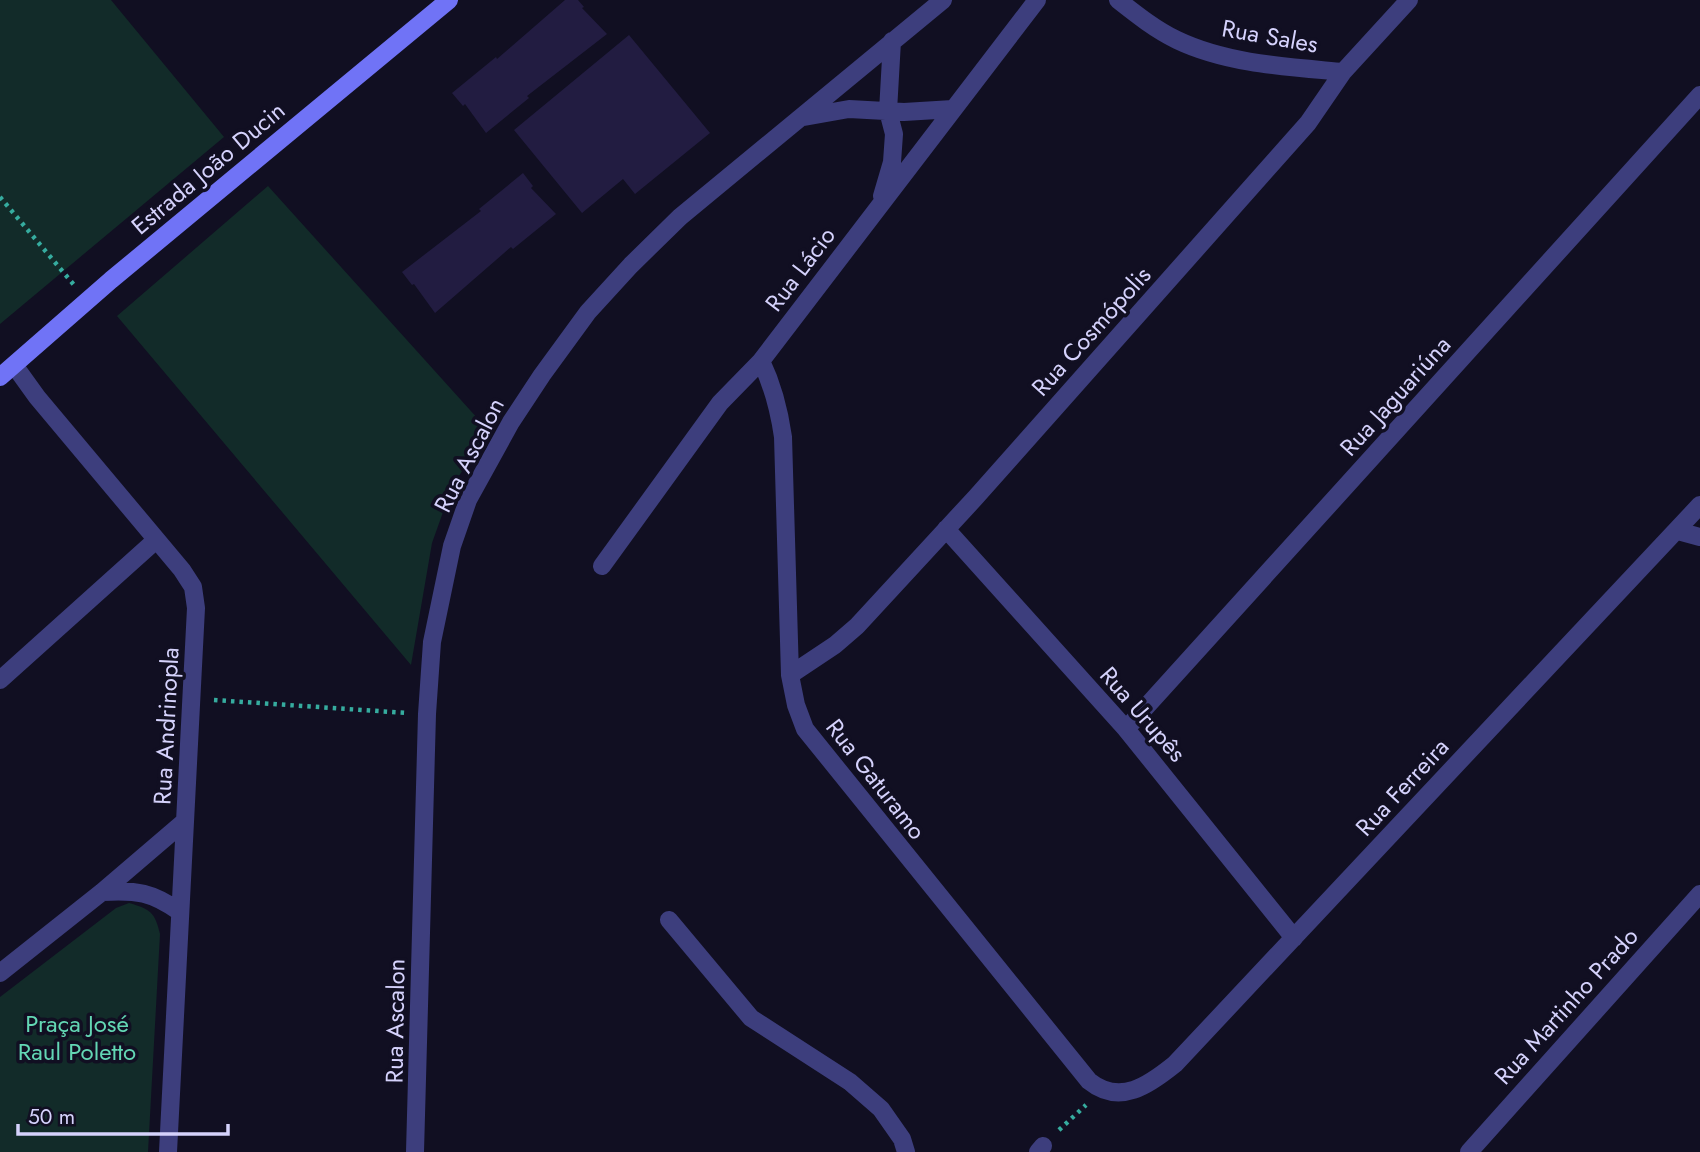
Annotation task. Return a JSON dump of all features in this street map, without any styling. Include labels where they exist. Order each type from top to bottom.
[{"type":"street","name":"Estrada João Ducin","points":[[7,371],[449,0]]},
{"type":"street","name":"Rua Ascalon","points":[[415,1152],[427,714],[432,642],[452,546],[468,500],[511,422],[587,312],[631,265],[680,217],[943,0]]},
{"type":"street","name":"Rua Lácio","points":[[602,566],[720,403],[761,361],[1037,0]]},
{"type":"street","name":"Rua Sales","points":[[1118,0],[1142,19],[1177,40],[1222,55],[1290,67],[1343,72]]},
{"type":"street","name":"Rua Cosmópolis","points":[[790,675],[835,645],[857,626],[946,529],[1308,123],[1343,72],[1409,0]]},
{"type":"street","points":[[880,206],[892,162],[894,134],[888,111],[892,41]]},
{"type":"street","name":"Rua Jaguariúna","points":[[1126,729],[1700,95]]},
{"type":"street","points":[[800,118],[849,109],[918,112],[953,109]]},
{"type":"street","name":"Rua Gaturamo","points":[[761,361],[772,384],[783,437],[790,675],[796,705],[805,729],[1089,1081],[1101,1091],[1132,1091]]},
{"type":"street","name":"Rua Andrinopla","points":[[7,371],[37,397],[182,570],[192,587],[196,608],[192,699],[167,1152]]},
{"type":"street","name":"Rua Ferreira","points":[[1132,1091],[1155,1080],[1175,1064],[1700,505]]},
{"type":"street","name":"Rua Urupês","points":[[946,529],[1126,729],[1294,938]]},
{"type":"street","points":[[1678,531],[1700,537]]},
{"type":"street","points":[[0,680],[156,540]]},
{"type":"street","points":[[0,974],[185,821]]},
{"type":"street","points":[[102,892],[147,893],[180,912]]},
{"type":"street","name":"Rua Martinho Prado","points":[[1469,1152],[1700,894]]},
{"type":"street","points":[[669,919],[751,1018],[850,1082],[881,1109],[902,1139],[906,1152]]},
{"type":"path","points":[[0,197],[88,301]]},
{"type":"path","points":[[192,699],[427,714]]},
{"type":"green space","points":[[0,0],[111,0],[224,137],[0,324]]},
{"type":"green space","points":[[268,186],[488,430],[452,487],[432,543],[411,665],[117,316]]},
{"type":"green space","name":"Praça José Raul Poletto","points":[[129,903],[150,912],[160,934],[148,1152],[0,1152],[0,997],[116,908]]},
{"type":"building","points":[[565,0],[578,0],[584,7],[582,8],[607,34],[527,96],[529,98],[486,133],[465,104],[463,106],[452,93],[496,57],[497,59]]},
{"type":"building","points":[[629,35],[710,133],[635,194],[623,179],[582,213],[514,130]]},
{"type":"building","points":[[523,173],[533,186],[531,188],[556,214],[513,249],[511,247],[435,313],[402,272],[481,211],[479,209]]}]
